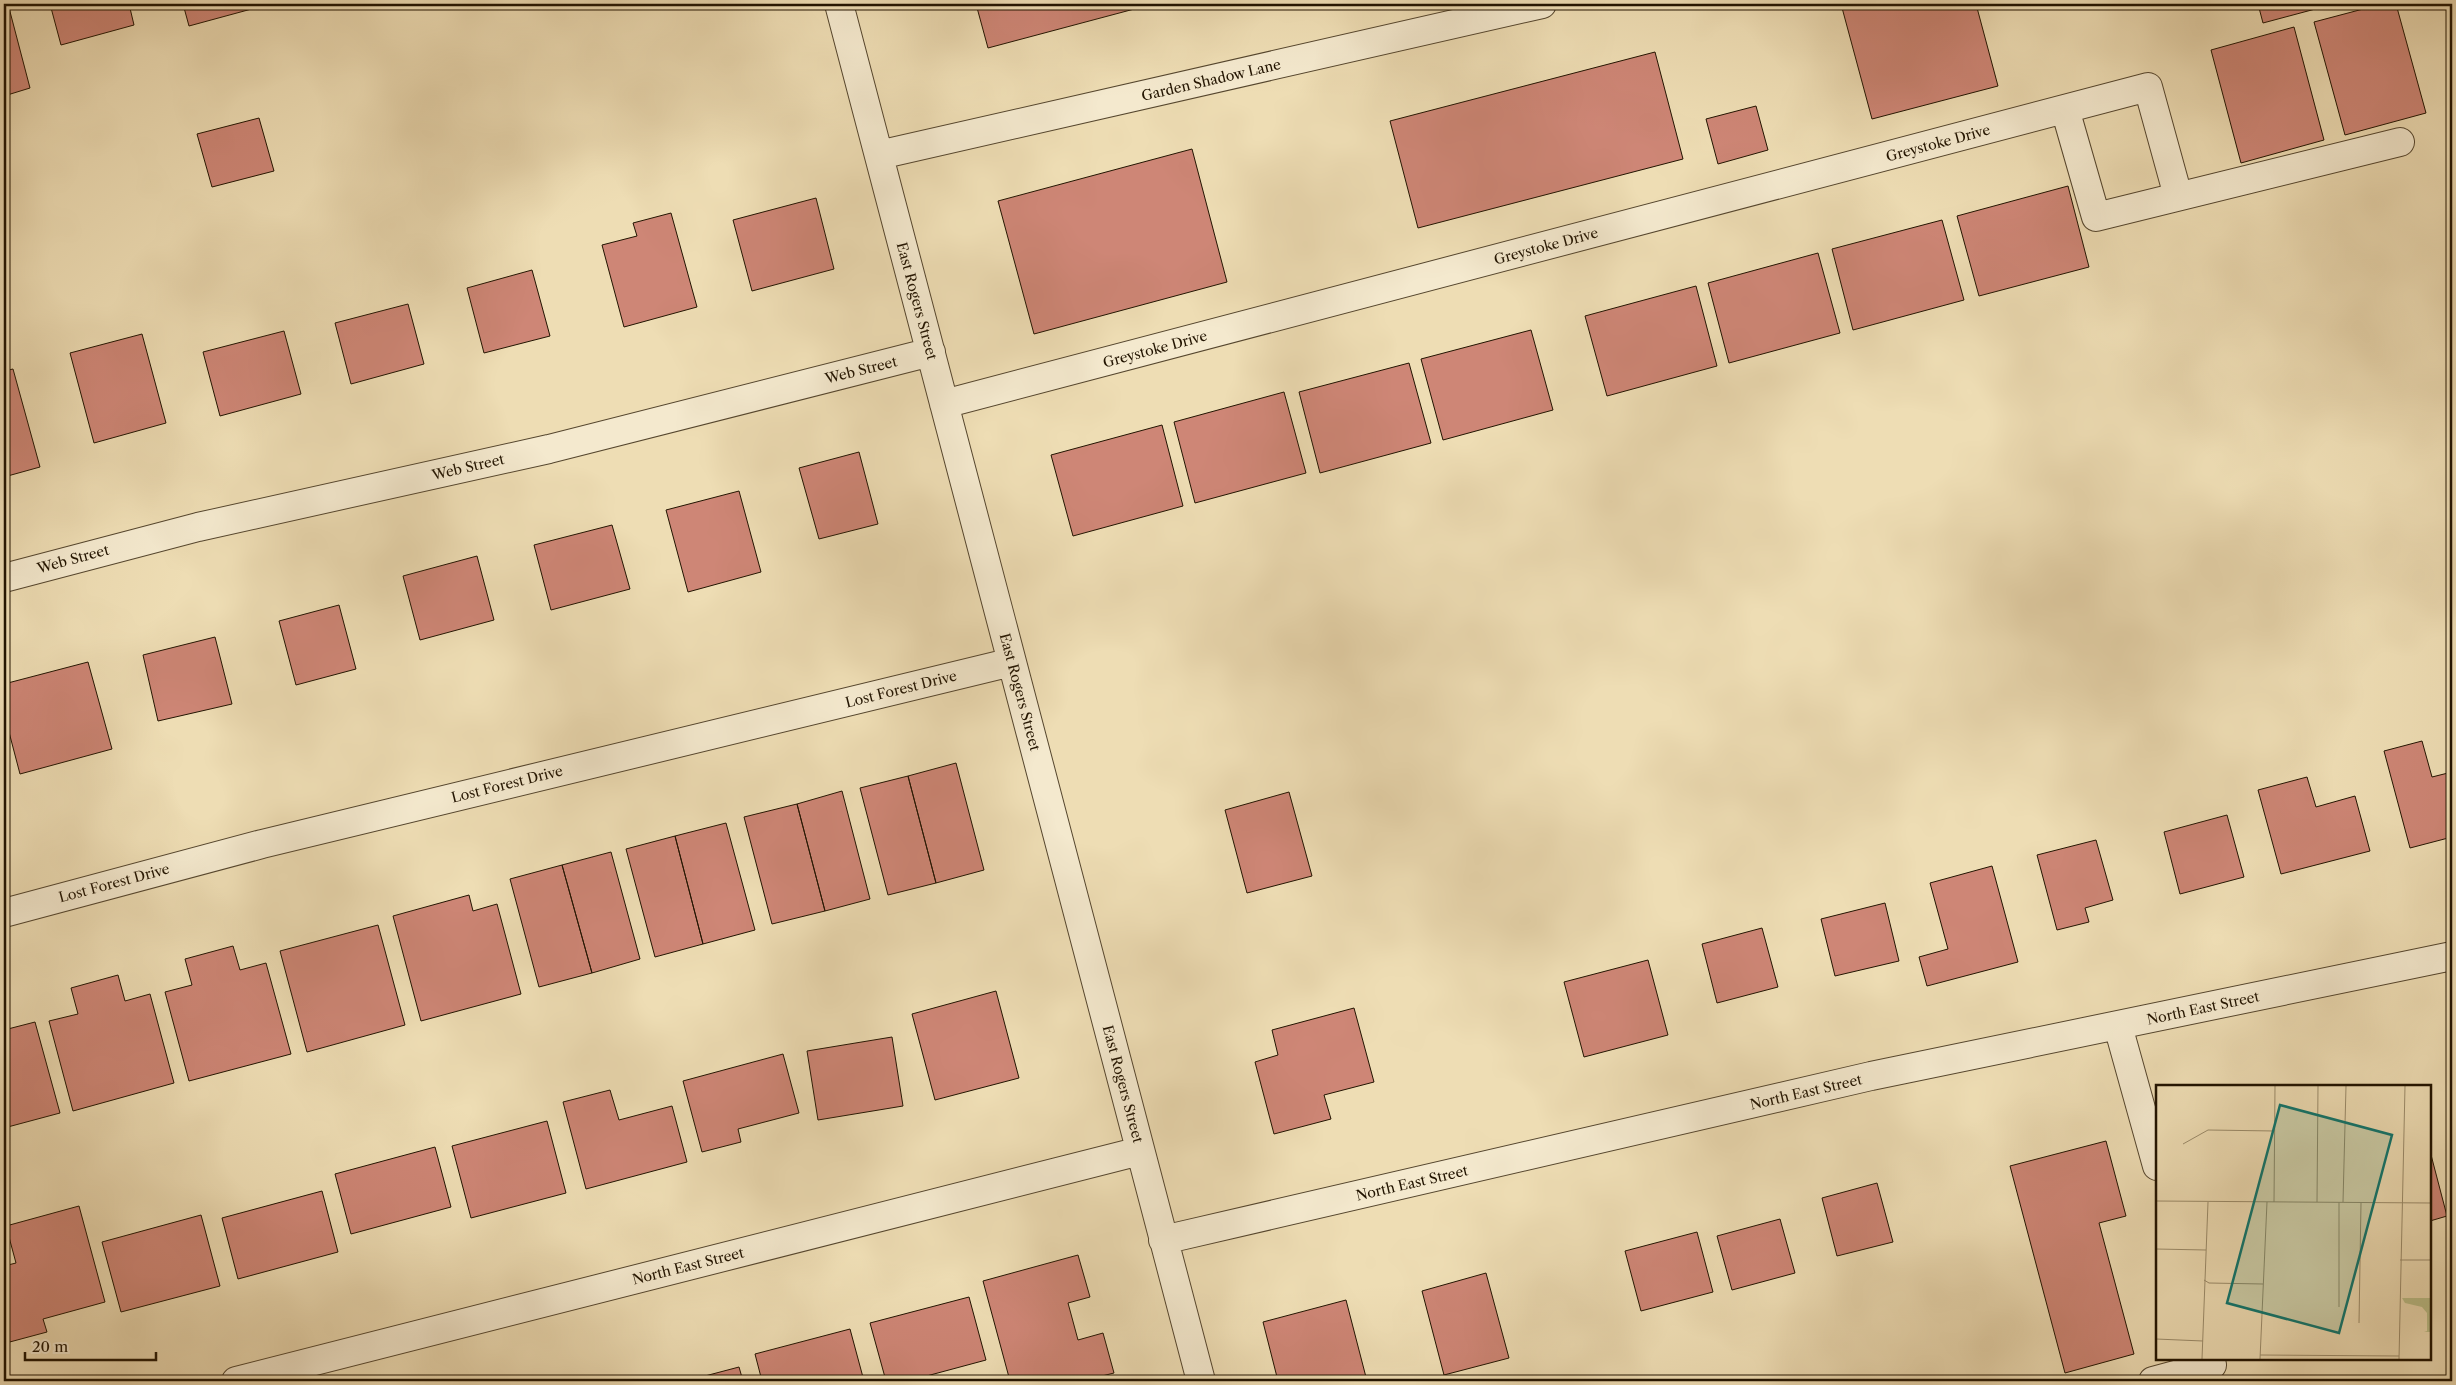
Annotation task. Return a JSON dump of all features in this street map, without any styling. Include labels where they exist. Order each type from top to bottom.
[{"type":"street","name":"East Rogers Street","points":[[839,4],[1201,1381]]},
{"type":"street","name":"Garden Shadow Lane","points":[[879,155],[1542,4]]},
{"type":"street","name":"Greystoke Drive","points":[[944,404],[2148,87],[2178,196]]},
{"type":"street","points":[[2065,109],[2096,217],[2400,142]]},
{"type":"street","name":"Web Street","points":[[4,578],[198,527],[549,449],[931,352]]},
{"type":"street","name":"Lost Forest Drive","points":[[4,913],[262,844],[1012,662]]},
{"type":"street","name":"North East Street","points":[[1163,1240],[1871,1076],[2452,956]]},
{"type":"street","points":[[2118,1026],[2156,1162]]},
{"type":"street","name":"North East Street","points":[[236,1381],[316,1371],[1140,1151]]},
{"type":"street","points":[[2153,1381],[2213,1368]]},
{"type":"building","points":[[4,4],[8,4],[30,88],[4,96]]},
{"type":"building","points":[[50,4],[129,4],[134,25],[61,45]]},
{"type":"building","points":[[183,4],[270,4],[189,26]]},
{"type":"building","points":[[976,4],[1153,4],[988,48]]},
{"type":"building","points":[[1841,4],[1976,4],[1998,86],[1872,119]]},
{"type":"building","points":[[2258,4],[2334,4],[2263,23]]},
{"type":"building","points":[[2382,4],[2396,4],[2426,113],[2345,135],[2314,22]]},
{"type":"building","points":[[2294,27],[2324,140],[2241,163],[2211,50]]},
{"type":"building","points":[[1655,52],[1683,159],[1418,228],[1390,121]]},
{"type":"building","points":[[1756,106],[1768,150],[1718,164],[1706,119]]},
{"type":"building","points":[[259,118],[274,171],[212,187],[197,134]]},
{"type":"building","points":[[1192,149],[1227,282],[1034,334],[998,201]]},
{"type":"building","points":[[2068,186],[2089,267],[1979,296],[1957,216]]},
{"type":"building","points":[[816,198],[834,269],[752,291],[733,220]]},
{"type":"building","points":[[671,213],[697,307],[624,327],[602,245],[637,236],[633,223]]},
{"type":"building","points":[[1942,220],[1964,300],[1853,330],[1832,249]]},
{"type":"building","points":[[1818,253],[1840,333],[1729,363],[1708,283]]},
{"type":"building","points":[[532,270],[550,336],[484,353],[467,288]]},
{"type":"building","points":[[1696,286],[1717,366],[1607,396],[1585,316]]},
{"type":"building","points":[[408,304],[424,364],[351,384],[335,323]]},
{"type":"building","points":[[1531,330],[1553,410],[1443,440],[1421,359]]},
{"type":"building","points":[[284,331],[301,394],[220,416],[203,352]]},
{"type":"building","points":[[142,334],[166,423],[94,443],[70,353]]},
{"type":"building","points":[[1409,363],[1431,443],[1320,473],[1299,392]]},
{"type":"building","points":[[13,369],[40,467],[4,477],[4,371]]},
{"type":"building","points":[[1284,392],[1306,473],[1195,503],[1174,422]]},
{"type":"building","points":[[1162,425],[1183,506],[1073,536],[1051,455]]},
{"type":"building","points":[[859,452],[878,524],[819,539],[799,468]]},
{"type":"building","points":[[739,491],[761,572],[688,592],[666,510]]},
{"type":"building","points":[[612,525],[630,589],[551,610],[534,545]]},
{"type":"building","points":[[477,556],[494,620],[420,640],[403,576]]},
{"type":"building","points":[[339,605],[356,669],[296,685],[279,621]]},
{"type":"building","points":[[215,637],[232,704],[158,721],[143,655]]},
{"type":"building","points":[[88,662],[112,749],[20,774],[4,713],[4,684]]},
{"type":"building","points":[[2422,741],[2432,777],[2452,772],[2452,837],[2410,848],[2384,751]]},
{"type":"building","points":[[956,763],[984,870],[936,883],[908,776]]},
{"type":"building","points":[[908,776],[936,883],[888,895],[860,788]]},
{"type":"building","points":[[2307,777],[2316,807],[2355,796],[2370,851],[2281,874],[2258,790]]},
{"type":"building","points":[[842,791],[870,899],[825,911],[797,804]]},
{"type":"building","points":[[1289,792],[1312,876],[1247,893],[1225,810]]},
{"type":"building","points":[[797,804],[825,911],[772,924],[744,817]]},
{"type":"building","points":[[2227,815],[2244,877],[2180,894],[2164,832]]},
{"type":"building","points":[[726,823],[755,930],[703,944],[675,836]]},
{"type":"building","points":[[675,836],[703,944],[655,957],[626,849]]},
{"type":"building","points":[[2096,840],[2113,900],[2085,908],[2089,922],[2057,930],[2037,855]]},
{"type":"building","points":[[611,852],[640,959],[592,973],[562,865]]},
{"type":"building","points":[[562,865],[592,973],[539,987],[510,879]]},
{"type":"building","points":[[1992,866],[2018,962],[1927,986],[1919,957],[1948,949],[1930,883]]},
{"type":"building","points":[[469,895],[473,911],[497,904],[521,994],[421,1021],[393,916]]},
{"type":"building","points":[[1885,903],[1899,961],[1835,976],[1821,919]]},
{"type":"building","points":[[378,925],[405,1025],[307,1052],[280,951]]},
{"type":"building","points":[[1762,928],[1778,987],[1717,1003],[1702,944]]},
{"type":"building","points":[[233,946],[240,970],[266,963],[291,1054],[189,1081],[165,992],[192,985],[185,959]]},
{"type":"building","points":[[1648,960],[1668,1035],[1584,1057],[1564,982]]},
{"type":"building","points":[[118,975],[125,1001],[150,994],[174,1083],[73,1111],[49,1021],[78,1014],[71,988]]},
{"type":"building","points":[[996,991],[1019,1078],[935,1100],[912,1014]]},
{"type":"building","points":[[1354,1008],[1374,1082],[1324,1095],[1331,1119],[1274,1134],[1255,1062],[1278,1055],[1272,1030]]},
{"type":"building","points":[[35,1022],[60,1113],[4,1128],[4,1030]]},
{"type":"building","points":[[892,1037],[903,1106],[818,1120],[807,1051]]},
{"type":"building","points":[[783,1054],[799,1113],[738,1129],[741,1142],[702,1152],[683,1081]]},
{"type":"building","points":[[610,1090],[619,1120],[672,1106],[687,1162],[586,1189],[563,1102]]},
{"type":"building","points":[[547,1121],[566,1193],[471,1218],[452,1146]]},
{"type":"building","points":[[2106,1141],[2126,1216],[2099,1223],[2134,1354],[2065,1373],[2010,1166]]},
{"type":"building","points":[[435,1147],[451,1207],[351,1234],[335,1174]]},
{"type":"building","points":[[2431,1155],[2447,1216],[2431,1221]]},
{"type":"building","points":[[1877,1183],[1893,1242],[1837,1256],[1822,1198]]},
{"type":"building","points":[[322,1191],[338,1252],[238,1279],[222,1218]]},
{"type":"building","points":[[79,1206],[105,1302],[43,1319],[47,1332],[6,1343],[4,1336],[4,1266],[16,1263],[6,1226]]},
{"type":"building","points":[[201,1215],[220,1286],[121,1312],[102,1242]]},
{"type":"building","points":[[1780,1219],[1795,1273],[1732,1290],[1717,1236]]},
{"type":"building","points":[[1697,1232],[1713,1292],[1641,1311],[1625,1251]]},
{"type":"building","points":[[1078,1255],[1090,1297],[1068,1303],[1078,1340],[1103,1333],[1114,1373],[1082,1381],[1010,1381],[983,1281]]},
{"type":"building","points":[[1486,1273],[1509,1358],[1444,1375],[1422,1291]]},
{"type":"building","points":[[969,1297],[986,1360],[908,1381],[886,1381],[870,1323]]},
{"type":"building","points":[[1346,1300],[1367,1381],[1278,1381],[1263,1322]]},
{"type":"building","points":[[850,1329],[864,1381],[762,1381],[755,1354]]},
{"type":"building","points":[[739,1367],[743,1381],[686,1381]]}]
